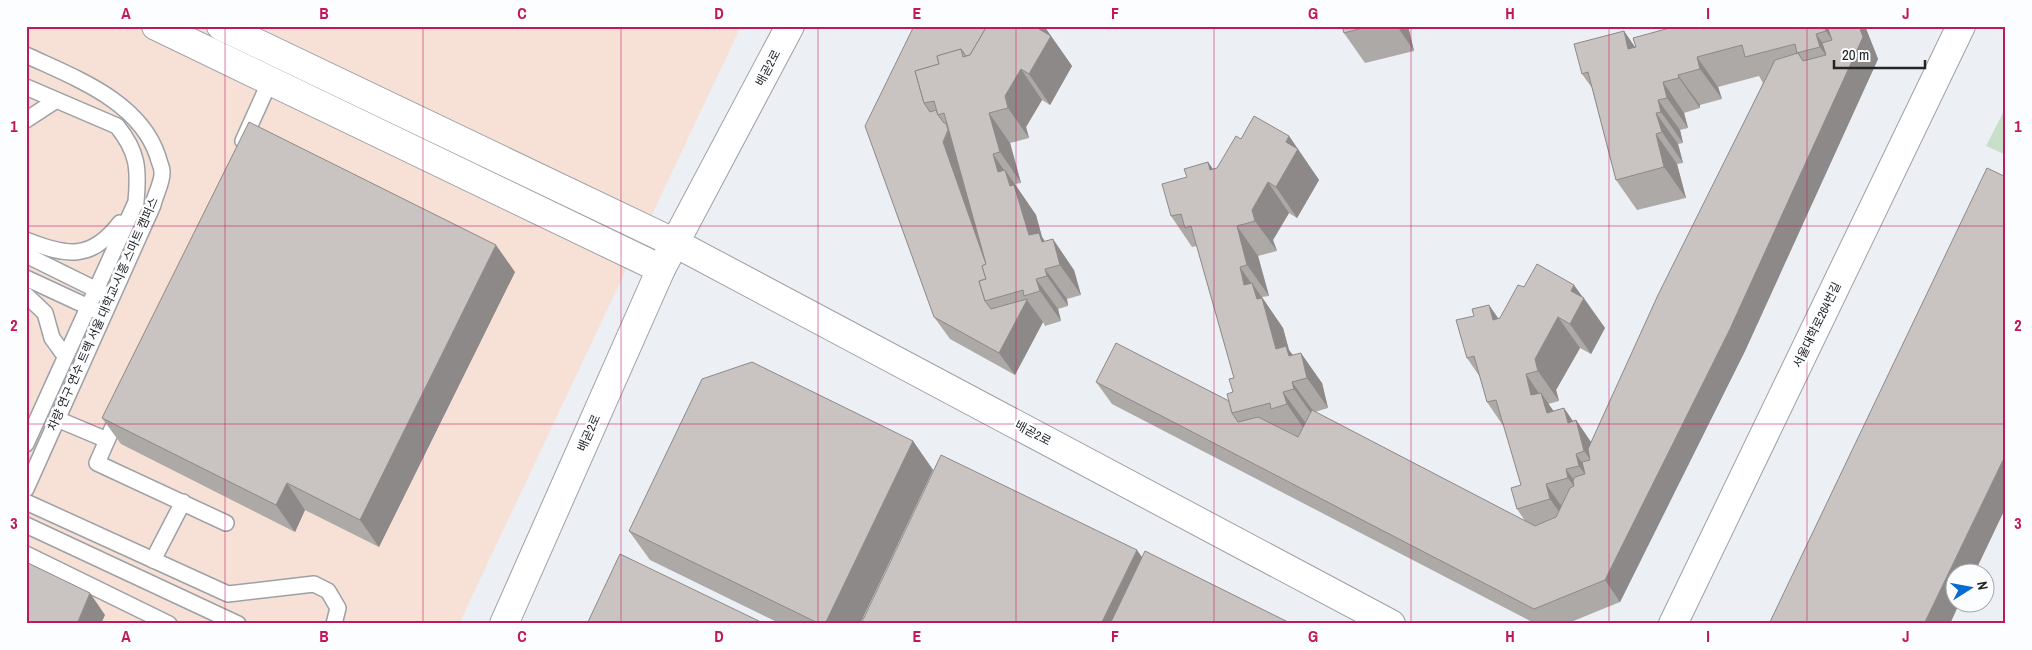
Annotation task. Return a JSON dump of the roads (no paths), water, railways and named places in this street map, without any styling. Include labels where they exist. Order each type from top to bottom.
[{"type":"street","points":[[156,26],[661,269]]},
{"type":"street","points":[[221,26],[674,243]]},
{"type":"street","name":"배곧2로","points":[[504,624],[661,269],[790,26]]},
{"type":"street","name":"서울대학로264번길","points":[[1673,624],[1961,26]]},
{"type":"street","name":"배곧2로","points":[[674,243],[1391,624]]},
{"type":"lane","name":"차량 연구 연수 트랙 서울 대학교-시흥 스마트 캠퍼스","points":[[26,56],[75,78],[115,101],[138,121],[153,143],[162,173],[153,205],[26,489]]},
{"type":"lane","points":[[238,153],[270,81]]},
{"type":"lane","points":[[26,87],[117,126],[127,138],[135,156],[139,175],[136,202],[26,444]]},
{"type":"lane","points":[[26,120],[55,101]]},
{"type":"lane","points":[[26,240],[54,251],[71,254],[90,249],[111,234],[136,202]]},
{"type":"lane","points":[[26,255],[111,297]]},
{"type":"lane","points":[[26,278],[104,314]]},
{"type":"lane","points":[[26,294],[45,313],[52,338],[65,356]]},
{"type":"lane","points":[[127,395],[97,463],[226,523]]},
{"type":"lane","points":[[57,419],[107,440]]},
{"type":"lane","points":[[26,502],[228,594],[314,584],[328,592],[338,608],[334,624]]},
{"type":"lane","points":[[153,560],[183,502]]},
{"type":"lane","points":[[26,525],[238,624]]},
{"type":"lane","points":[[26,554],[169,624]]}]
